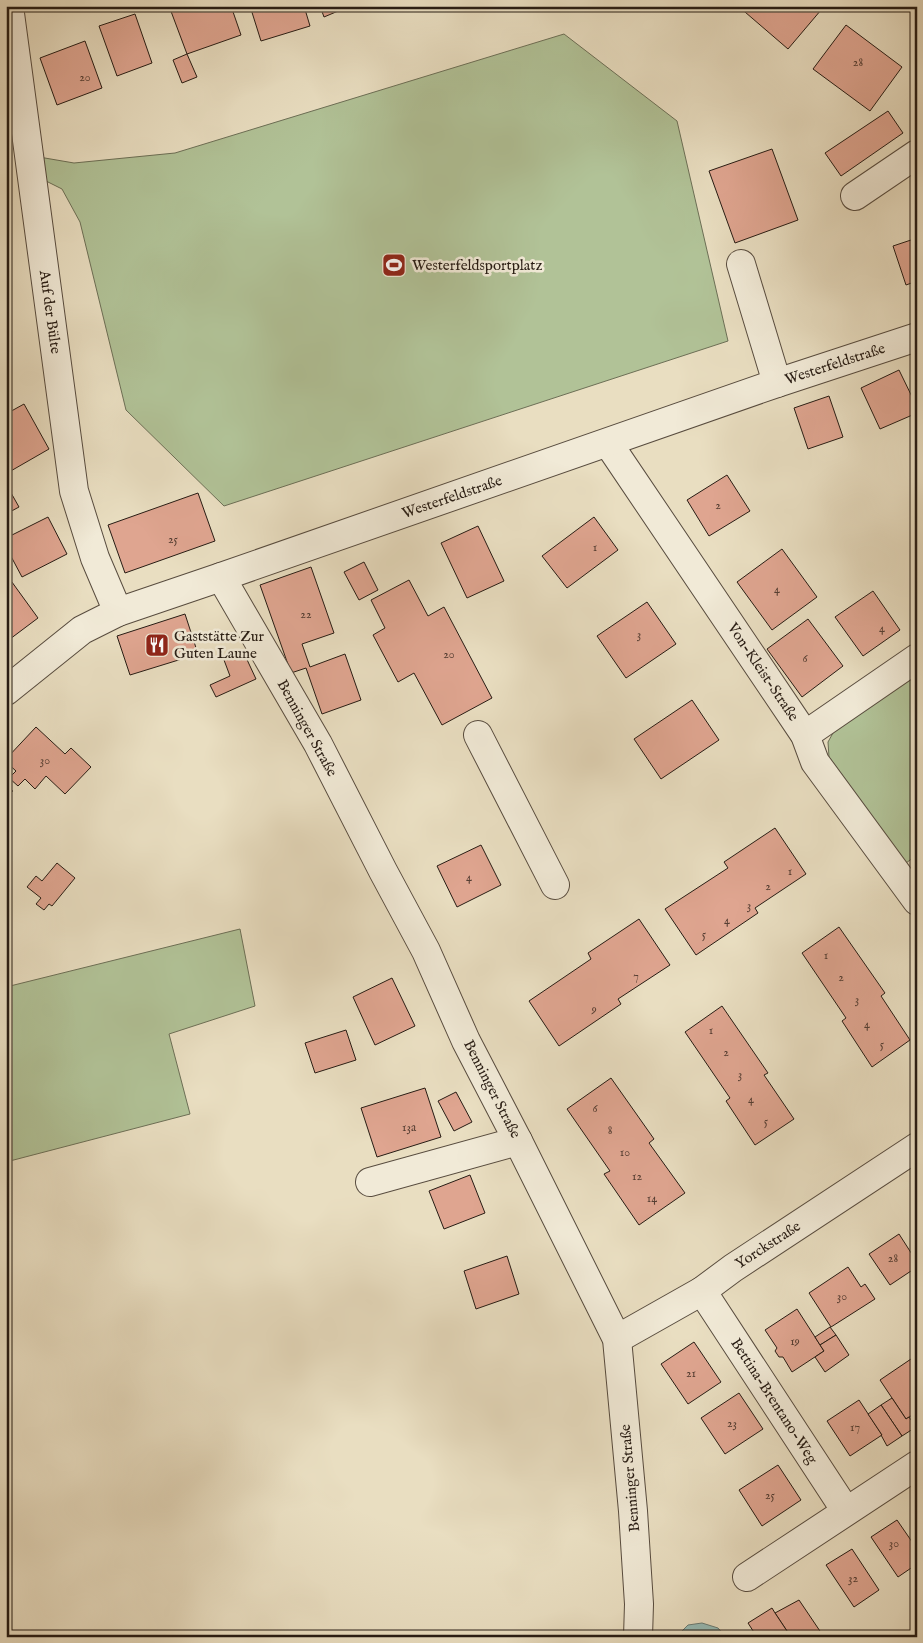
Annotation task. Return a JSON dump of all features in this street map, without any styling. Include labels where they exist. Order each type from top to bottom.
[{"type":"street","name":"Auf der Bülte","points":[[9,6],[74,491],[95,558],[118,612]]},
{"type":"street","points":[[855,196],[917,154]]},
{"type":"street","points":[[741,264],[777,382]]},
{"type":"street","name":"Westerfeldstraße","points":[[6,691],[82,630],[118,612],[608,443],[777,382],[917,337]]},
{"type":"street","name":"Von-Kleist-Straße","points":[[608,443],[805,734],[815,762],[917,901]]},
{"type":"street","name":"Benninger Straße","points":[[221,577],[318,744],[426,951],[466,1041],[617,1339],[633,1511],[639,1604],[638,1637]]},
{"type":"street","points":[[805,734],[917,658]]},
{"type":"street","points":[[478,735],[555,885]]},
{"type":"street","points":[[370,1182],[518,1141]]},
{"type":"street","name":"Yorckstraße","points":[[617,1339],[702,1291],[741,1263],[917,1147]]},
{"type":"street","name":"Bettina-Brentano-Weg","points":[[702,1291],[846,1510]]},
{"type":"street","points":[[747,1577],[917,1465]]},
{"type":"green space","name":"Westerfeldsportplatz","points":[[564,34],[677,121],[728,341],[224,506],[126,410],[80,222],[62,189],[44,180],[39,157],[74,163],[175,153]]},
{"type":"green space","points":[[917,672],[917,855],[906,863],[829,757],[828,742],[838,724]]},
{"type":"green space","points":[[240,929],[255,1006],[169,1034],[190,1114],[6,1162],[6,987]]},
{"type":"water","points":[[702,1623],[718,1628],[726,1637],[676,1637],[688,1625]]},
{"type":"building","points":[[169,6],[207,6],[208,10],[219,6],[231,6],[241,35],[187,54]]},
{"type":"building","points":[[250,6],[304,6],[310,26],[261,41]]},
{"type":"building","points":[[320,6],[350,6],[324,17]]},
{"type":"building","points":[[738,6],[816,6],[821,10],[788,49]]},
{"type":"building","points":[[135,14],[152,63],[117,76],[99,26]]},
{"type":"building","points":[[846,25],[902,67],[870,111],[813,69]]},
{"type":"building","points":[[85,41],[102,88],[57,105],[40,58]]},
{"type":"building","points":[[187,54],[197,77],[182,83],[173,60]]},
{"type":"building","points":[[888,111],[903,133],[841,176],[825,153]]},
{"type":"building","points":[[772,149],[798,220],[735,243],[709,171]]},
{"type":"building","points":[[917,238],[917,281],[906,285],[893,246]]},
{"type":"building","points":[[899,370],[917,407],[917,413],[880,429],[861,388]]},
{"type":"building","points":[[829,396],[843,437],[808,449],[794,408]]},
{"type":"building","points":[[24,404],[49,449],[9,472],[6,468],[6,414]]},
{"type":"building","points":[[727,475],[750,511],[709,536],[687,500]]},
{"type":"building","points":[[6,484],[19,507],[6,514]]},
{"type":"building","points":[[198,493],[215,541],[125,573],[108,525]]},
{"type":"building","points":[[48,517],[67,554],[22,577],[6,547],[6,538]]},
{"type":"building","points":[[594,517],[618,550],[567,588],[542,556]]},
{"type":"building","points":[[478,526],[504,581],[467,598],[441,543]]},
{"type":"building","points":[[782,549],[817,597],[772,630],[737,582]]},
{"type":"building","points":[[364,562],[378,590],[359,600],[344,572]]},
{"type":"building","points":[[311,567],[334,633],[302,644],[310,667],[345,654],[361,700],[322,714],[306,668],[291,673],[260,585]]},
{"type":"building","points":[[9,578],[38,618],[6,642],[6,580]]},
{"type":"building","points":[[409,580],[428,616],[444,607],[492,698],[442,725],[414,673],[398,682],[373,635],[385,628],[371,600]]},
{"type":"building","points":[[873,591],[900,630],[863,656],[835,617]]},
{"type":"building","points":[[647,602],[676,644],[626,678],[597,636]]},
{"type":"building","name":"Gaststätte Zur Guten Laune","points":[[185,614],[198,654],[130,675],[117,636]]},
{"type":"building","points":[[808,619],[843,666],[802,697],[767,649]]},
{"type":"building","points":[[243,651],[256,679],[216,697],[210,685],[230,676],[224,660]]},
{"type":"building","points":[[692,700],[719,740],[661,779],[634,739]]},
{"type":"building","points":[[36,727],[65,754],[71,748],[91,767],[65,794],[46,776],[35,789],[25,779],[18,786],[9,778],[16,771],[6,762],[6,759]]},
{"type":"building","points":[[6,785],[13,791],[6,798]]},
{"type":"building","points":[[775,828],[806,874],[755,908],[758,913],[696,955],[665,909],[728,868],[724,862]]},
{"type":"building","points":[[481,845],[501,885],[457,907],[437,866]]},
{"type":"building","points":[[57,863],[75,878],[52,906],[49,904],[44,910],[36,904],[41,898],[27,887],[36,876],[42,881]]},
{"type":"building","points":[[639,919],[670,965],[618,999],[621,1004],[559,1046],[529,1001],[591,959],[588,953]]},
{"type":"building","points":[[839,927],[885,993],[881,996],[910,1040],[872,1067],[842,1021],[846,1018],[802,953]]},
{"type":"building","points":[[392,978],[415,1026],[375,1045],[353,997]]},
{"type":"building","points":[[722,1006],[768,1073],[764,1075],[794,1119],[755,1145],[726,1101],[730,1098],[685,1032]]},
{"type":"building","points":[[346,1030],[356,1060],[315,1073],[305,1043]]},
{"type":"building","points":[[611,1078],[654,1139],[649,1143],[685,1193],[639,1225],[604,1174],[610,1171],[567,1109]]},
{"type":"building","points":[[425,1088],[441,1137],[377,1157],[361,1108]]},
{"type":"building","points":[[456,1092],[472,1122],[454,1131],[438,1101]]},
{"type":"building","points":[[470,1175],[485,1213],[444,1229],[429,1191]]},
{"type":"building","points":[[899,1234],[917,1262],[917,1267],[890,1285],[869,1254]]},
{"type":"building","points":[[507,1256],[519,1294],[476,1309],[464,1271]]},
{"type":"building","points":[[848,1267],[861,1287],[865,1284],[875,1299],[831,1327],[809,1293]]},
{"type":"building","points":[[797,1309],[824,1351],[792,1372],[783,1357],[779,1357],[775,1351],[777,1348],[765,1330]]},
{"type":"building","points":[[830,1327],[836,1335],[820,1345],[815,1337]]},
{"type":"building","points":[[836,1335],[849,1355],[825,1372],[815,1357],[824,1351],[820,1345]]},
{"type":"building","points":[[694,1342],[721,1382],[688,1404],[661,1364]]},
{"type":"building","points":[[911,1359],[917,1367],[917,1412],[906,1419],[880,1380]]},
{"type":"building","points":[[739,1393],[763,1429],[725,1454],[701,1418]]},
{"type":"building","points":[[892,1398],[906,1419],[909,1417],[916,1427],[902,1436],[881,1405]]},
{"type":"building","points":[[859,1400],[882,1435],[850,1456],[827,1421]]},
{"type":"building","points":[[881,1405],[902,1436],[887,1446],[868,1414]]},
{"type":"building","points":[[778,1465],[801,1500],[762,1526],[739,1490]]},
{"type":"building","points":[[897,1520],[917,1549],[917,1564],[898,1577],[871,1537]]},
{"type":"building","points":[[852,1549],[879,1590],[854,1607],[826,1565]]},
{"type":"building","points":[[799,1600],[824,1637],[791,1637],[775,1613]]},
{"type":"building","points":[[772,1608],[791,1637],[757,1637],[748,1623]]},
{"type":"place","name":"Westerfeldsportplatz","points":[[394,265]]},
{"type":"place","name":"Gaststätte Zur Guten Laune","points":[[157,645]]}]
